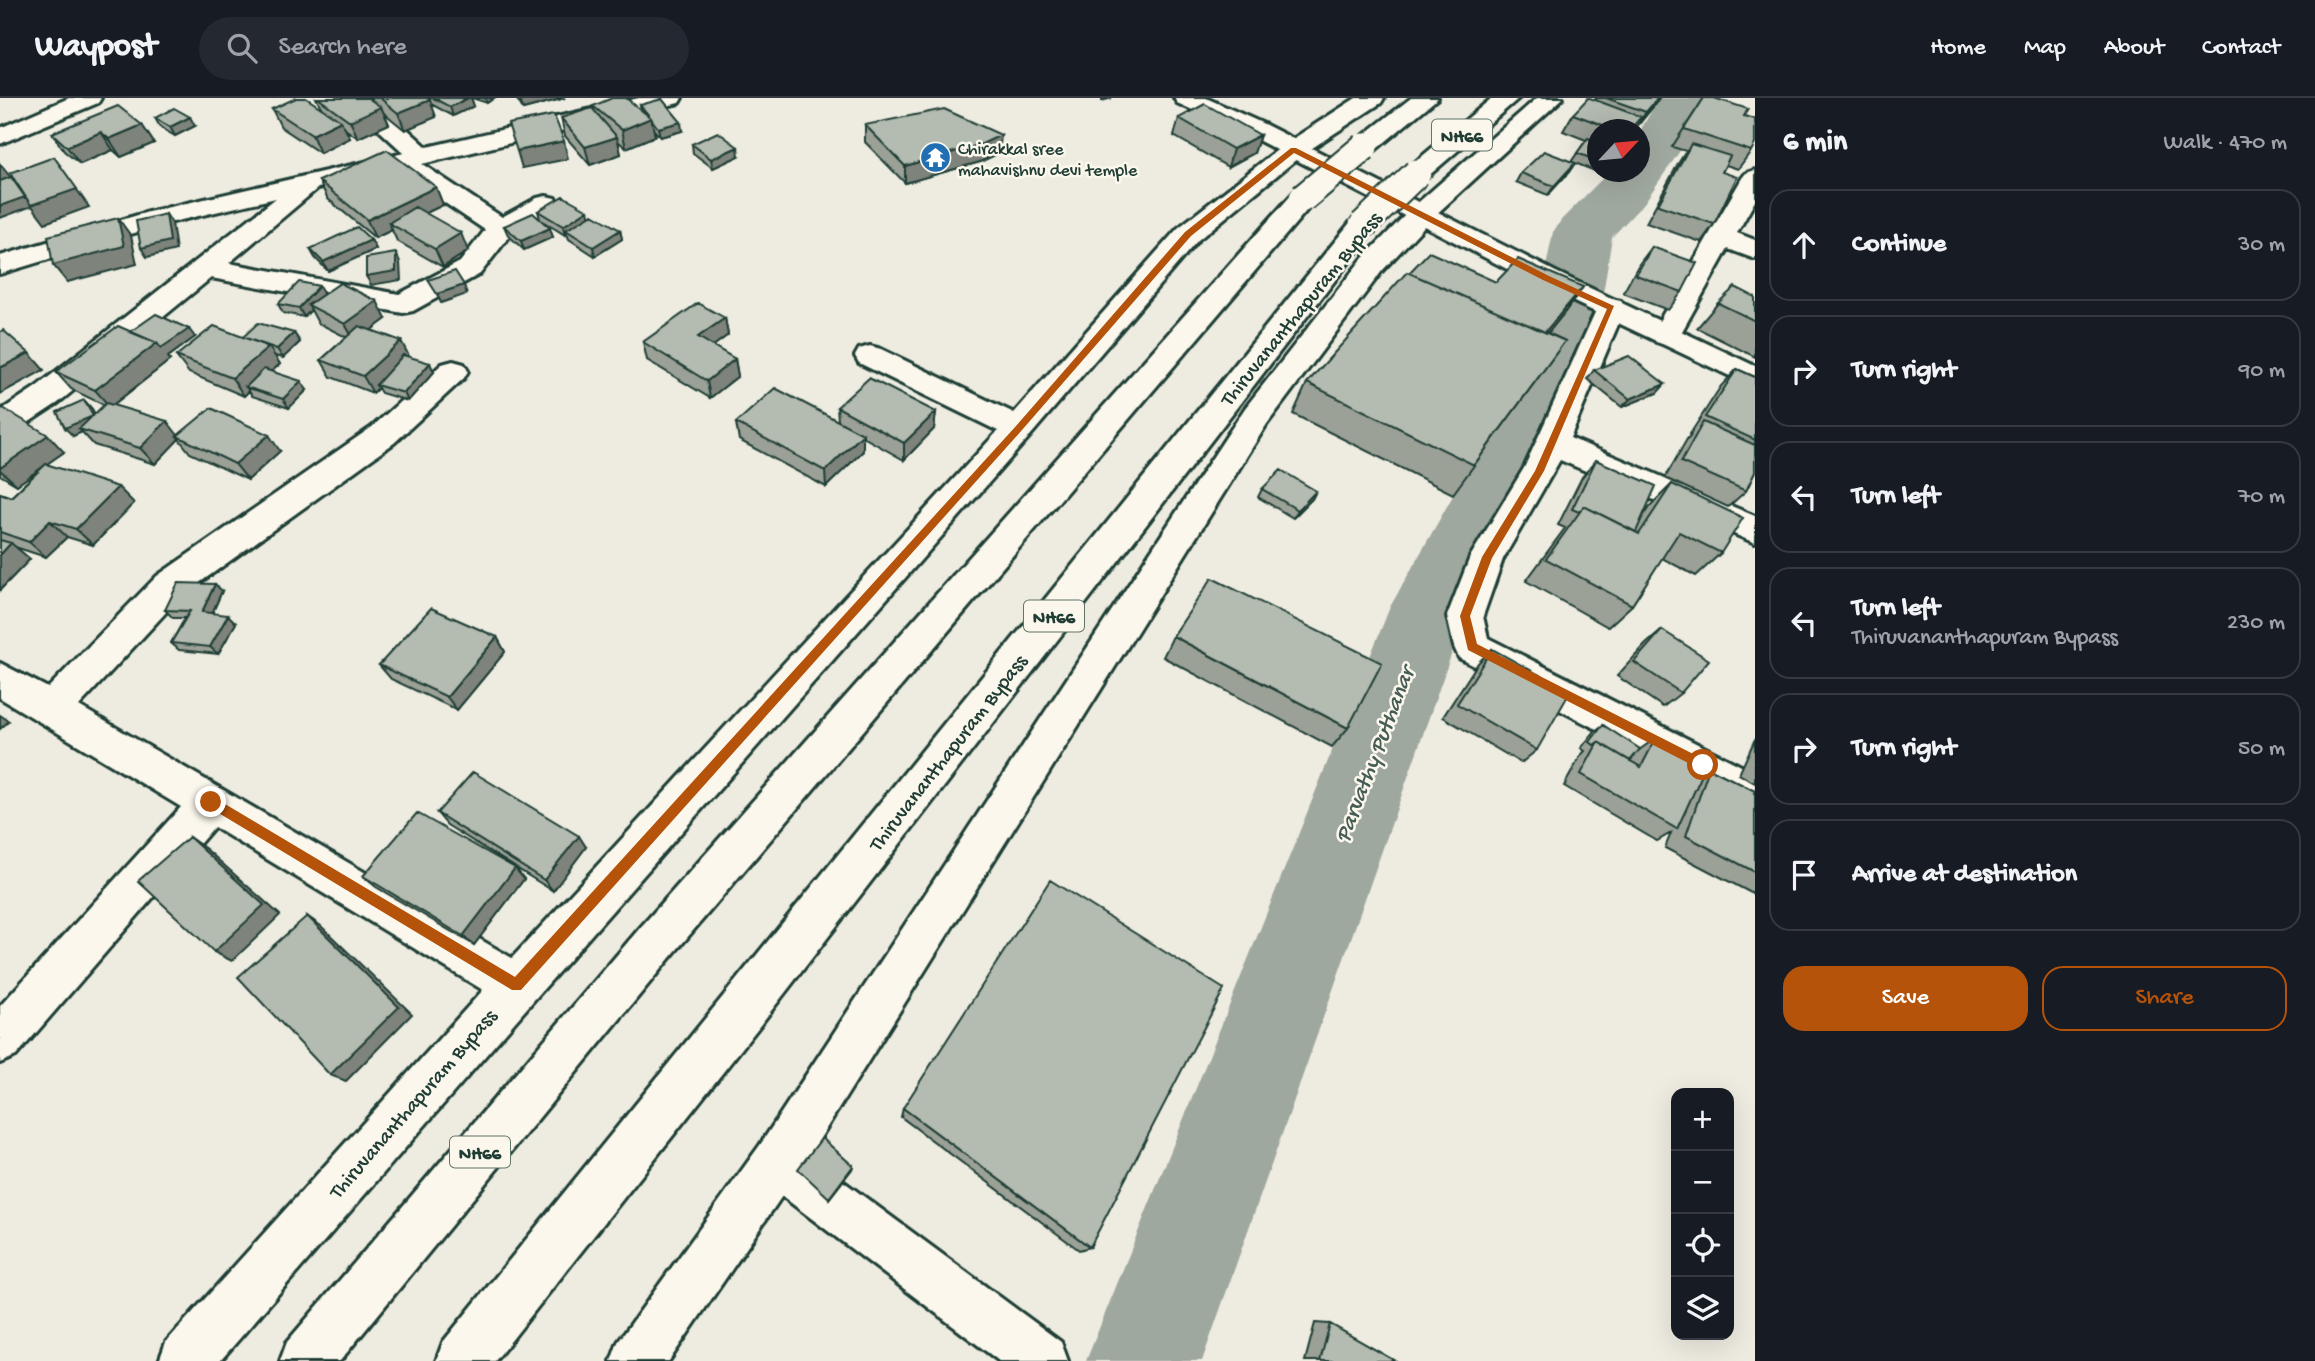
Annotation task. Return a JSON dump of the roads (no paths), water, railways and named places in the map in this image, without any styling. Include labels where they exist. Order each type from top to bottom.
[{"type":"main road","points":[[0,137],[89,98]]},
{"type":"main road","points":[[1186,98],[1423,213],[1546,278],[1755,378]]},
{"type":"main road","name":"Thiruvananthapuram Bypass","points":[[185,1361],[517,985],[1019,428],[1188,234],[1294,149],[1372,98]]},
{"type":"main road","name":"NH66","points":[[306,1361],[654,944],[1303,198],[1426,98]]},
{"type":"main road","name":"Thiruvananthapuram Bypass","points":[[462,1361],[746,1008],[1363,225],[1417,173],[1507,98]]},
{"type":"main road","points":[[637,1361],[777,1162],[1256,416],[1372,265],[1423,213],[1551,98]]},
{"type":"main road","points":[[0,265],[157,218],[662,99]]},
{"type":"main road","points":[[365,104],[411,159],[501,228]]},
{"type":"main road","points":[[1666,335],[1755,178]]},
{"type":"main road","points":[[0,426],[47,395],[313,181]]},
{"type":"main road","points":[[205,268],[403,304],[470,268],[501,228],[546,205]]},
{"type":"main road","points":[[1722,237],[1755,250]]},
{"type":"main road","points":[[1600,303],[1539,471],[1488,557],[1465,616],[1472,647],[1755,793]]},
{"type":"main road","points":[[870,356],[1019,428]]},
{"type":"main road","points":[[52,709],[169,586],[383,435],[453,371]]},
{"type":"main road","points":[[1551,443],[1755,530]]},
{"type":"main road","points":[[0,679],[517,985]]},
{"type":"main road","points":[[0,1040],[211,802]]},
{"type":"main road","points":[[777,1162],[1042,1361]]},
{"type":"waterway","name":"Parvathy Puthanar","points":[[1650,155],[1685,98]]},
{"type":"waterway","name":"Parvathy Puthanar","points":[[1144,1361],[1429,607],[1536,409],[1565,332],[1583,232],[1631,182]]},
{"type":"place","name":"Chirakkal sree mahavishnu devi temple","points":[[935,158]]}]
